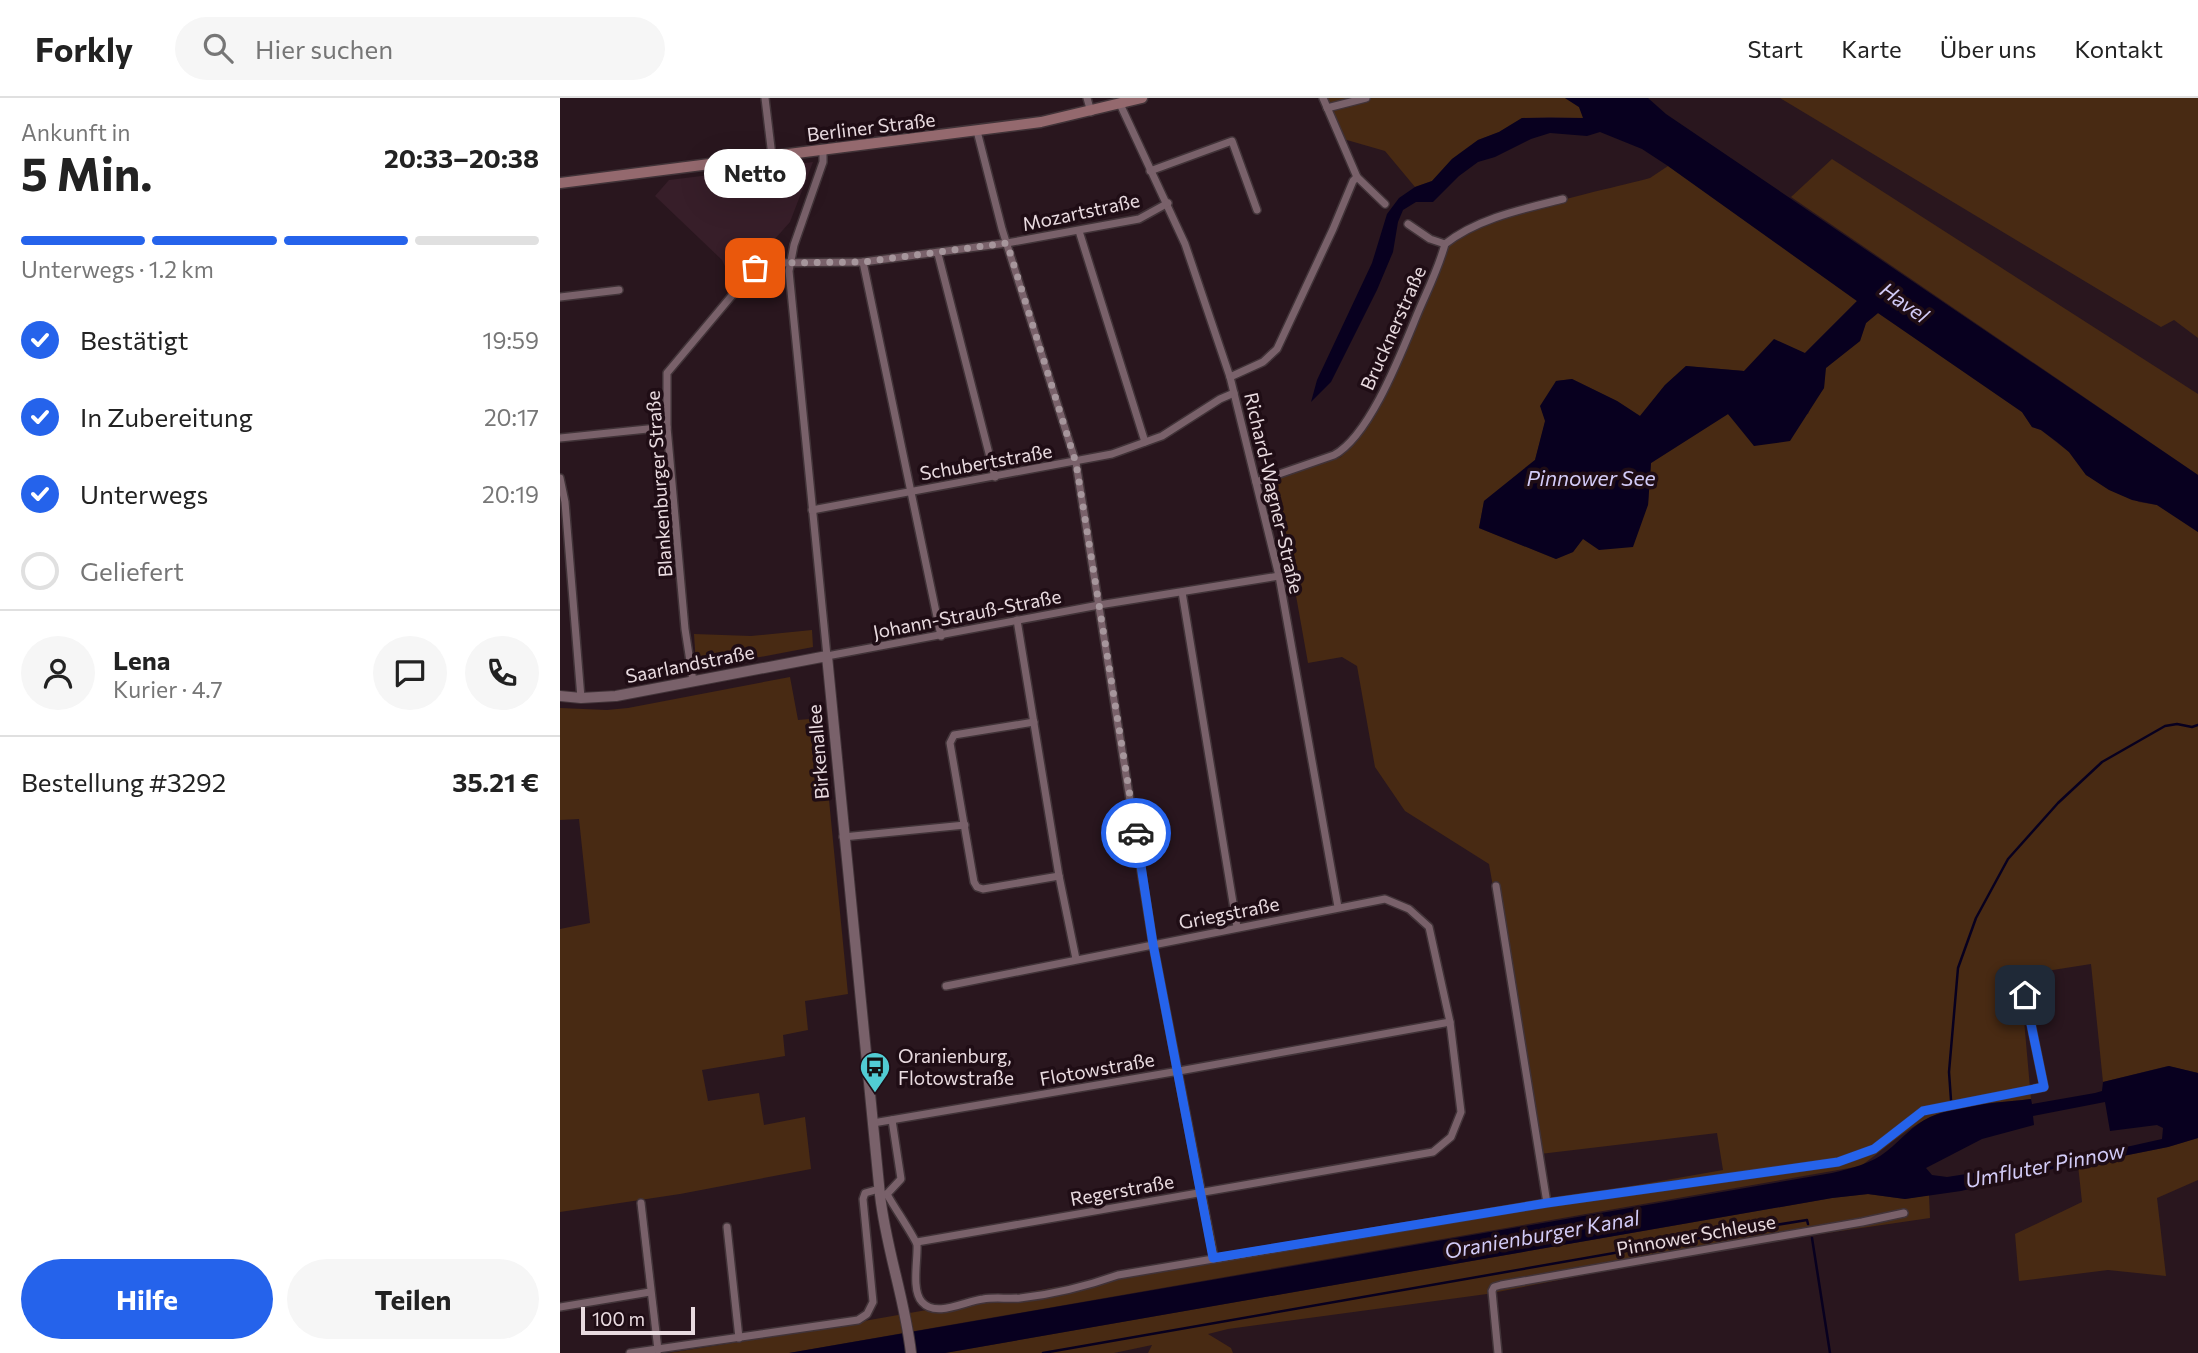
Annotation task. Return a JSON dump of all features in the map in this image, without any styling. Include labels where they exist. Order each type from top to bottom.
[{"type":"main road","name":"Berliner Straße","points":[[560,183],[1041,122],[1142,98]]},
{"type":"street","points":[[765,98],[772,156]]},
{"type":"street","points":[[1087,98],[1091,112]]},
{"type":"street","points":[[1323,98],[1357,177],[1385,204]]},
{"type":"street","points":[[1327,108],[1366,98]]},
{"type":"street","name":"Richard-Wagner-Straße","points":[[1120,104],[1150,171],[1168,203],[1198,279],[1230,377],[1279,576],[1338,907]]},
{"type":"street","points":[[977,131],[1007,243],[1076,463],[1153,944],[1213,1258]]},
{"type":"street","points":[[1150,171],[1232,141],[1257,210]]},
{"type":"street","name":"Birkenallee","points":[[823,150],[823,162],[790,263],[789,288],[873,1123],[887,1241],[911,1353]]},
{"type":"street","points":[[1230,377],[1264,362],[1277,349],[1357,177]]},
{"type":"street","points":[[1409,224],[1430,239],[1445,244],[1455,236],[1517,210],[1563,199]]},
{"type":"street","name":"Mozartstraße","points":[[790,263],[863,262],[938,254],[1139,219],[1168,203]]},
{"type":"street","points":[[1079,231],[1145,442]]},
{"type":"street","name":"Brucknerstraße","points":[[1256,482],[1334,455],[1351,439],[1385,390],[1445,244]]},
{"type":"street","points":[[938,254],[995,477]]},
{"type":"street","points":[[863,262],[941,636]]},
{"type":"street","name":"Blankenburger Straße","points":[[694,681],[685,629],[667,427],[667,373],[755,268],[770,263],[790,263]]},
{"type":"street","points":[[560,297],[619,290]]},
{"type":"street","name":"Schubertstraße","points":[[812,510],[1076,463],[1112,454],[1162,436],[1234,393]]},
{"type":"street","points":[[560,438],[667,427]]},
{"type":"street","points":[[560,478],[581,673],[581,698]]},
{"type":"street","name":"Johann-Strauß-Straße","points":[[827,656],[1099,605],[1279,576]]},
{"type":"street","points":[[1182,592],[1237,927]]},
{"type":"street","points":[[1017,621],[1059,876],[1076,959]]},
{"type":"street","name":"Saarlandstraße","points":[[560,696],[616,696],[827,656]]},
{"type":"street","points":[[1034,722],[954,735],[950,743],[977,887],[983,889],[1059,876]]},
{"type":"street","points":[[844,837],[965,825]]},
{"type":"street","points":[[1496,886],[1547,1203]]},
{"type":"street","name":"Griegstraße","points":[[946,986],[1385,899],[1409,909],[1429,927],[1450,1022]]},
{"type":"street","points":[[882,1193],[917,1242],[915,1257],[918,1297],[923,1304],[943,1308],[979,1299],[1056,1294],[1118,1275],[1547,1203],[1838,1162],[1874,1149],[1923,1111],[2044,1087],[2021,975]]},
{"type":"street","name":"Flotowstraße","points":[[873,1123],[1450,1022]]},
{"type":"street","name":"Regerstraße","points":[[917,1242],[1433,1152],[1451,1137],[1461,1112],[1450,1022]]},
{"type":"street","points":[[630,1353],[858,1320],[867,1314],[873,1302],[863,1199],[865,1193],[882,1193],[901,1179],[892,1120]]},
{"type":"street","points":[[641,1203],[658,1350]]},
{"type":"street","name":"Pinnower Schleuse","points":[[1498,1353],[1492,1292],[1494,1287],[1904,1213]]},
{"type":"street","points":[[727,1227],[739,1338]]},
{"type":"street","points":[[560,1307],[650,1292]]},
{"type":"shaded area","points":[[1322,98],[1565,98],[1579,107],[1584,118],[1522,118],[1499,132],[1478,140],[1452,159],[1432,181],[1415,187],[1385,151],[1340,138]]},
{"type":"shaded area","points":[[1780,98],[2198,98],[2198,338],[2174,320],[2161,327]]},
{"type":"shaded area","points":[[1832,159],[2198,394],[2198,475],[1791,197]]},
{"type":"shaded area","points":[[813,162],[790,222],[734,285],[722,260],[655,196],[669,180]]},
{"type":"shaded area","points":[[1668,166],[1857,301],[1805,353],[1744,371],[1686,366],[1665,385],[1640,416],[1617,401],[1572,379],[1556,381],[1535,460],[1484,501],[1479,528],[1556,559],[1573,552],[1583,538],[1648,505],[1651,463],[1728,414],[1735,421],[1808,414],[1824,388],[1825,368],[1860,341],[1866,323],[1878,313],[2022,412],[2032,427],[2041,430],[2069,452],[2086,475],[2139,502],[2157,505],[2198,532],[2198,1073],[2168,1066],[2103,1082],[2091,964],[2020,975],[2031,1099],[1979,1104],[1941,1113],[1911,1128],[1861,1166],[789,1353],[668,1353],[1723,1170],[1717,1133],[1540,1154],[1489,864],[1405,811],[1375,767],[1357,666],[1342,657],[1308,663],[1290,562],[1269,481],[1341,457],[1377,412],[1407,349],[1447,248],[1462,236],[1512,215],[1650,178]]},
{"type":"shaded area","points":[[812,630],[813,647],[702,668],[696,664],[694,634],[751,636]]},
{"type":"shaded area","points":[[790,677],[798,720],[821,718],[848,994],[805,1001],[808,1030],[783,1035],[785,1056],[702,1070],[708,1101],[759,1093],[764,1125],[805,1117],[811,1169],[680,1194],[560,1212],[560,929],[590,923],[579,819],[560,820],[560,708],[628,708]]},
{"type":"shaded area","points":[[2198,1138],[2198,1180],[2157,1198],[2166,1276],[2108,1270],[2019,1281],[2015,1234],[2082,1202],[2078,1165],[2168,1147]]},
{"type":"shaded area","points":[[1868,1194],[1905,1199],[1929,1195],[1930,1218],[1820,1234],[1801,1233],[1487,1294],[1228,1329],[1208,1334],[1231,1348],[1233,1353],[1148,1353],[1152,1345],[1114,1353],[945,1353],[1832,1198]]},
{"type":"water","points":[[1565,98],[1648,98],[1666,114],[2198,475],[2198,532],[2157,505],[2132,500],[2109,490],[2086,475],[2069,452],[2041,430],[2032,427],[2022,412],[1878,313],[1866,323],[1860,341],[1826,368],[1824,388],[1790,441],[1754,446],[1728,414],[1651,463],[1648,505],[1633,547],[1599,550],[1583,539],[1573,552],[1556,559],[1479,528],[1484,501],[1535,460],[1545,421],[1540,406],[1556,381],[1572,379],[1617,401],[1640,416],[1665,385],[1686,366],[1744,371],[1774,339],[1805,353],[1857,301],[1642,149],[1600,132],[1587,136],[1550,133],[1478,162],[1459,176],[1433,202],[1416,202],[1403,210],[1393,252],[1377,290],[1331,382],[1311,402],[1317,380],[1372,263],[1387,214],[1399,198],[1415,187],[1432,181],[1452,159],[1478,140],[1499,132],[1522,118],[1583,118],[1579,107]]},
{"type":"water","name":"Oranienburger Kanal","points":[[2169,1066],[2198,1073],[2198,1138],[2168,1147],[2078,1165],[2077,1158],[2162,1139],[2163,1128],[2157,1125],[2110,1131],[2105,1102],[2033,1116],[2034,1125],[1982,1139],[1926,1168],[1932,1175],[1947,1177],[2056,1160],[2057,1168],[1961,1191],[1905,1199],[1868,1194],[1832,1198],[945,1353],[789,1353],[1832,1173],[1874,1159],[1918,1124],[1954,1109],[2031,1099],[2032,1104],[2095,1093],[2102,1091],[2103,1082]]},
{"type":"waterway","points":[[1951,1100],[1949,1072],[1958,968],[1976,918],[2008,859],[2058,803],[2102,762],[2165,726],[2198,725]]},
{"type":"waterway","name":"Umfluter Pinnow","points":[[2048,1165],[2087,1158]]},
{"type":"waterway","points":[[1043,1353],[1763,1227],[1807,1220],[1808,1224]]},
{"type":"waterway","points":[[1812,1238],[1830,1353]]},
{"type":"way so far","points":[[755,268],[770,263],[863,262],[1007,243],[1076,463],[1136,833]]},
{"type":"place","name":"Netto","points":[[755,268]]},
{"type":"place","name":"Oranienburg, Flotowstraße","points":[[875,1094]]},
{"type":"route","points":[[1136,833],[1153,944],[1213,1258],[1547,1203],[1838,1162],[1874,1149],[1923,1111],[2044,1087],[2025,995]]},
{"type":"water label","name":"Havel","points":[[1904,303]]},
{"type":"water label","name":"Pinnower See","points":[[1591,479]]}]
